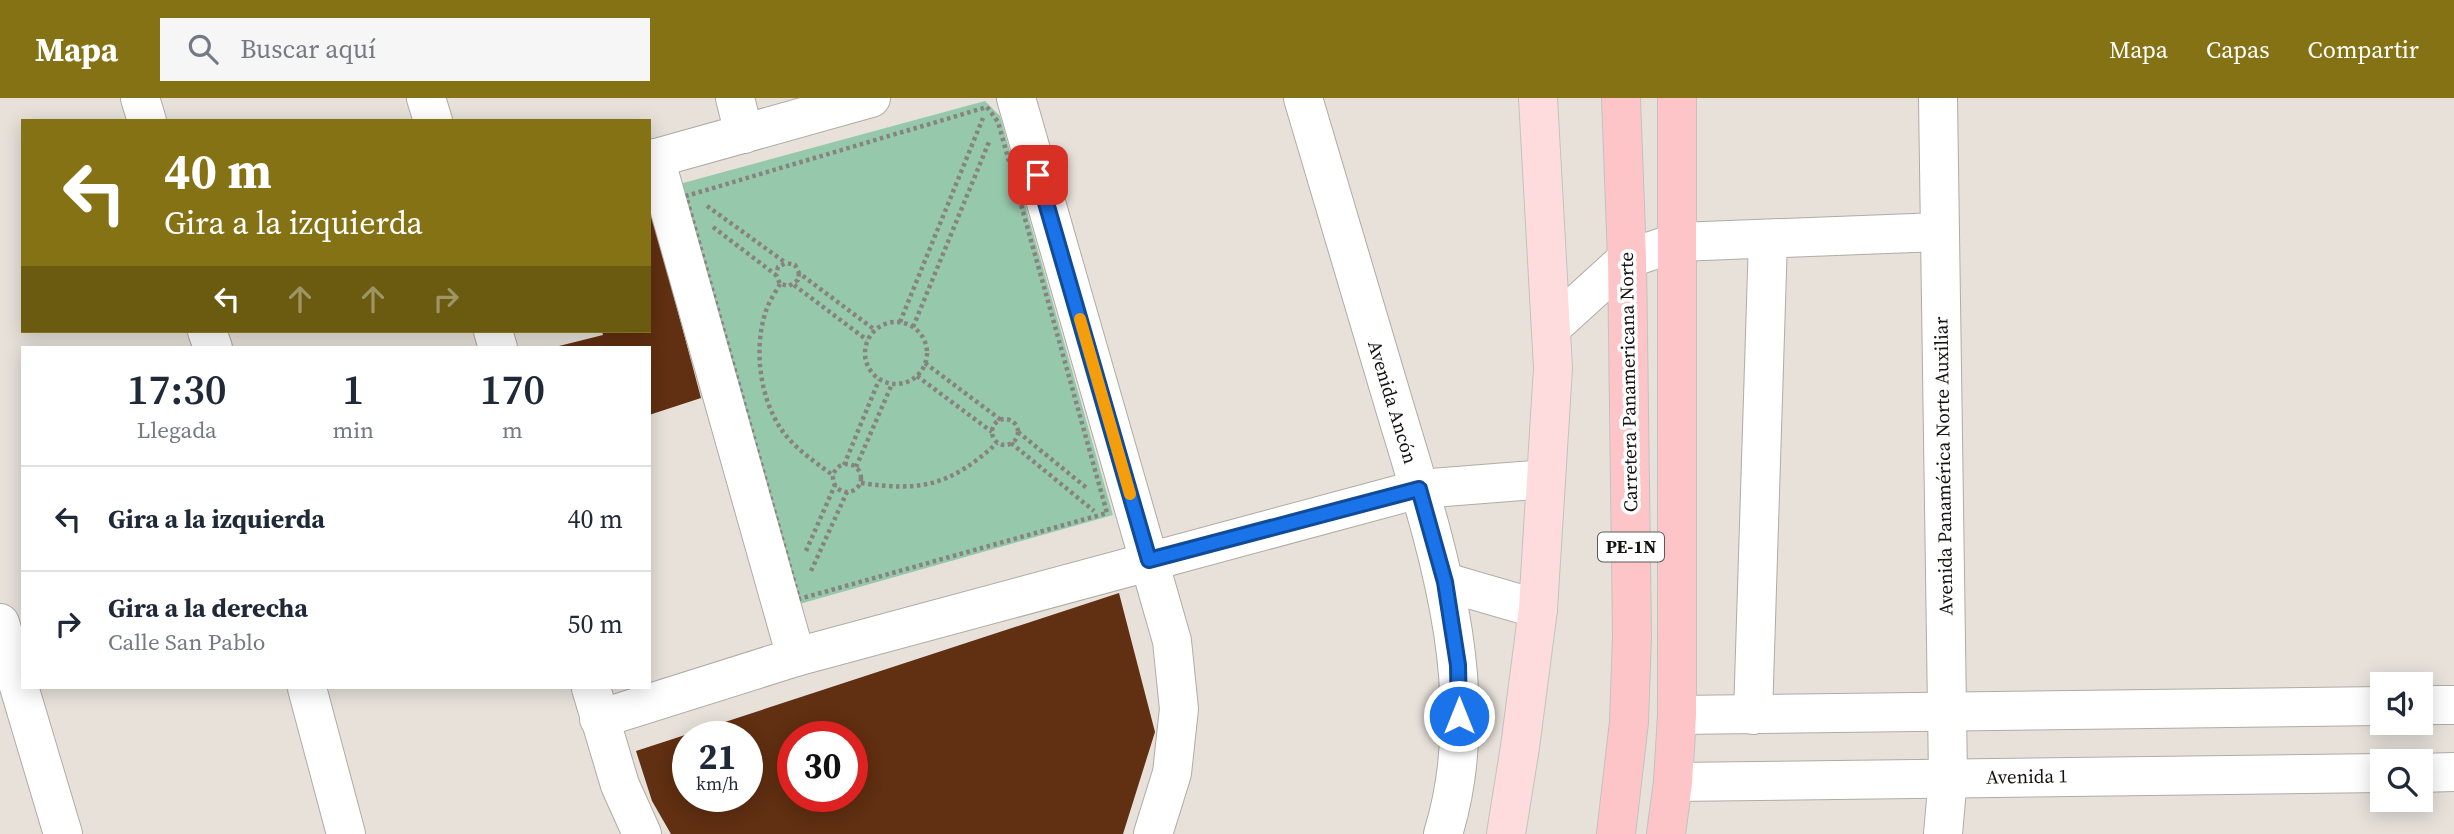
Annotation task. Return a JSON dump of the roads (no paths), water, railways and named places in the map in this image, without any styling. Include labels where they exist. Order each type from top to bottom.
[{"type":"highway","name":"Carretera Panamericana Norte","points":[[1616,834],[1629,722],[1632,635],[1627,259],[1621,98]]},
{"type":"highway","name":"PE-1N","points":[[1666,834],[1673,782],[1677,715],[1677,98]]},
{"type":"main road","points":[[1506,834],[1538,609],[1553,368],[1538,98]]},
{"type":"street","points":[[141,98],[146,119]]},
{"type":"street","points":[[426,98],[432,119]]},
{"type":"street","points":[[796,657],[652,159],[739,116],[871,98]]},
{"type":"street","name":"Avenida Ancón","points":[[1303,98],[1445,582],[1458,665],[1459,741],[1450,810],[1443,834]]},
{"type":"street","name":"Avenida Panamérica Norte Auxiliar","points":[[1938,98],[1948,777],[1943,834]]},
{"type":"street","points":[[1000,109],[1149,560],[1172,641],[1179,709],[1172,773],[1153,834]]},
{"type":"street","points":[[1551,328],[1627,259],[1678,242],[1940,232]]},
{"type":"street","points":[[1753,715],[1768,239]]},
{"type":"street","points":[[642,834],[620,785],[595,703],[796,657],[1419,489],[1546,479]]},
{"type":"street","points":[[1445,582],[1538,609]]},
{"type":"street","points":[[6,628],[21,682]]},
{"type":"street","points":[[23,689],[63,834]]},
{"type":"street","points":[[307,689],[346,834]]},
{"type":"street","points":[[2433,705],[2454,705]]},
{"type":"street","points":[[1677,715],[2370,706]]},
{"type":"street","points":[[2433,773],[2454,772]]},
{"type":"street","name":"Avenida 1","points":[[1673,782],[2370,773]]}]
